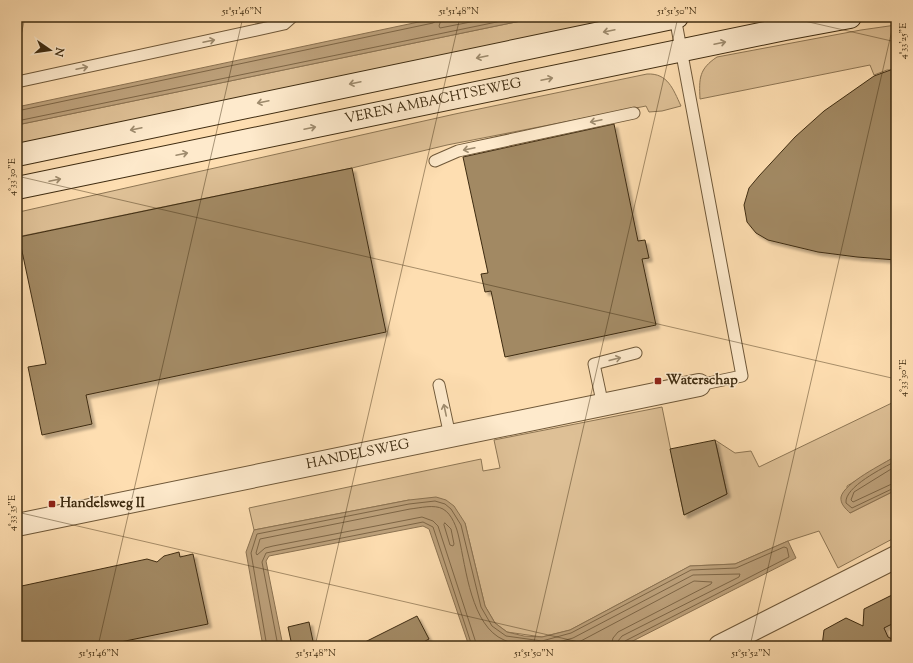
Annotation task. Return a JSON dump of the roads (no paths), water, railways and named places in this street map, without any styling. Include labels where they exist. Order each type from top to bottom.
[{"type":"main road","points":[[17,155],[676,17]]},
{"type":"main road","name":"VEREN AMBACHTSEWEG","points":[[17,188],[850,17]]},
{"type":"main road","name":"HANDELSWEG","points":[[17,525],[699,385]]},
{"type":"main road","points":[[720,646],[896,557]]},
{"type":"lane","points":[[676,17],[681,51],[742,376],[699,385]]},
{"type":"lane","points":[[17,82],[288,21]]},
{"type":"lane","points":[[435,161],[458,151],[634,113]]},
{"type":"lane","points":[[602,406],[594,364],[636,353]]},
{"type":"lane","points":[[439,385],[450,436]]},
{"type":"water","points":[[442,17],[540,17],[17,125],[17,107]]},
{"type":"water","points":[[896,456],[896,490],[850,513],[841,502],[841,497],[844,492],[856,480]]},
{"type":"water","points":[[436,497],[446,500],[454,506],[465,523],[485,606],[495,623],[507,632],[524,636],[542,637],[570,630],[690,566],[735,564],[788,541],[796,558],[623,646],[469,646],[429,529],[423,526],[269,556],[266,561],[283,646],[260,646],[262,641],[246,552],[254,530],[409,500]]},
{"type":"place","name":"Waterschap","points":[[658,381]]},
{"type":"place","name":"Handelsweg II","points":[[52,504]]}]
